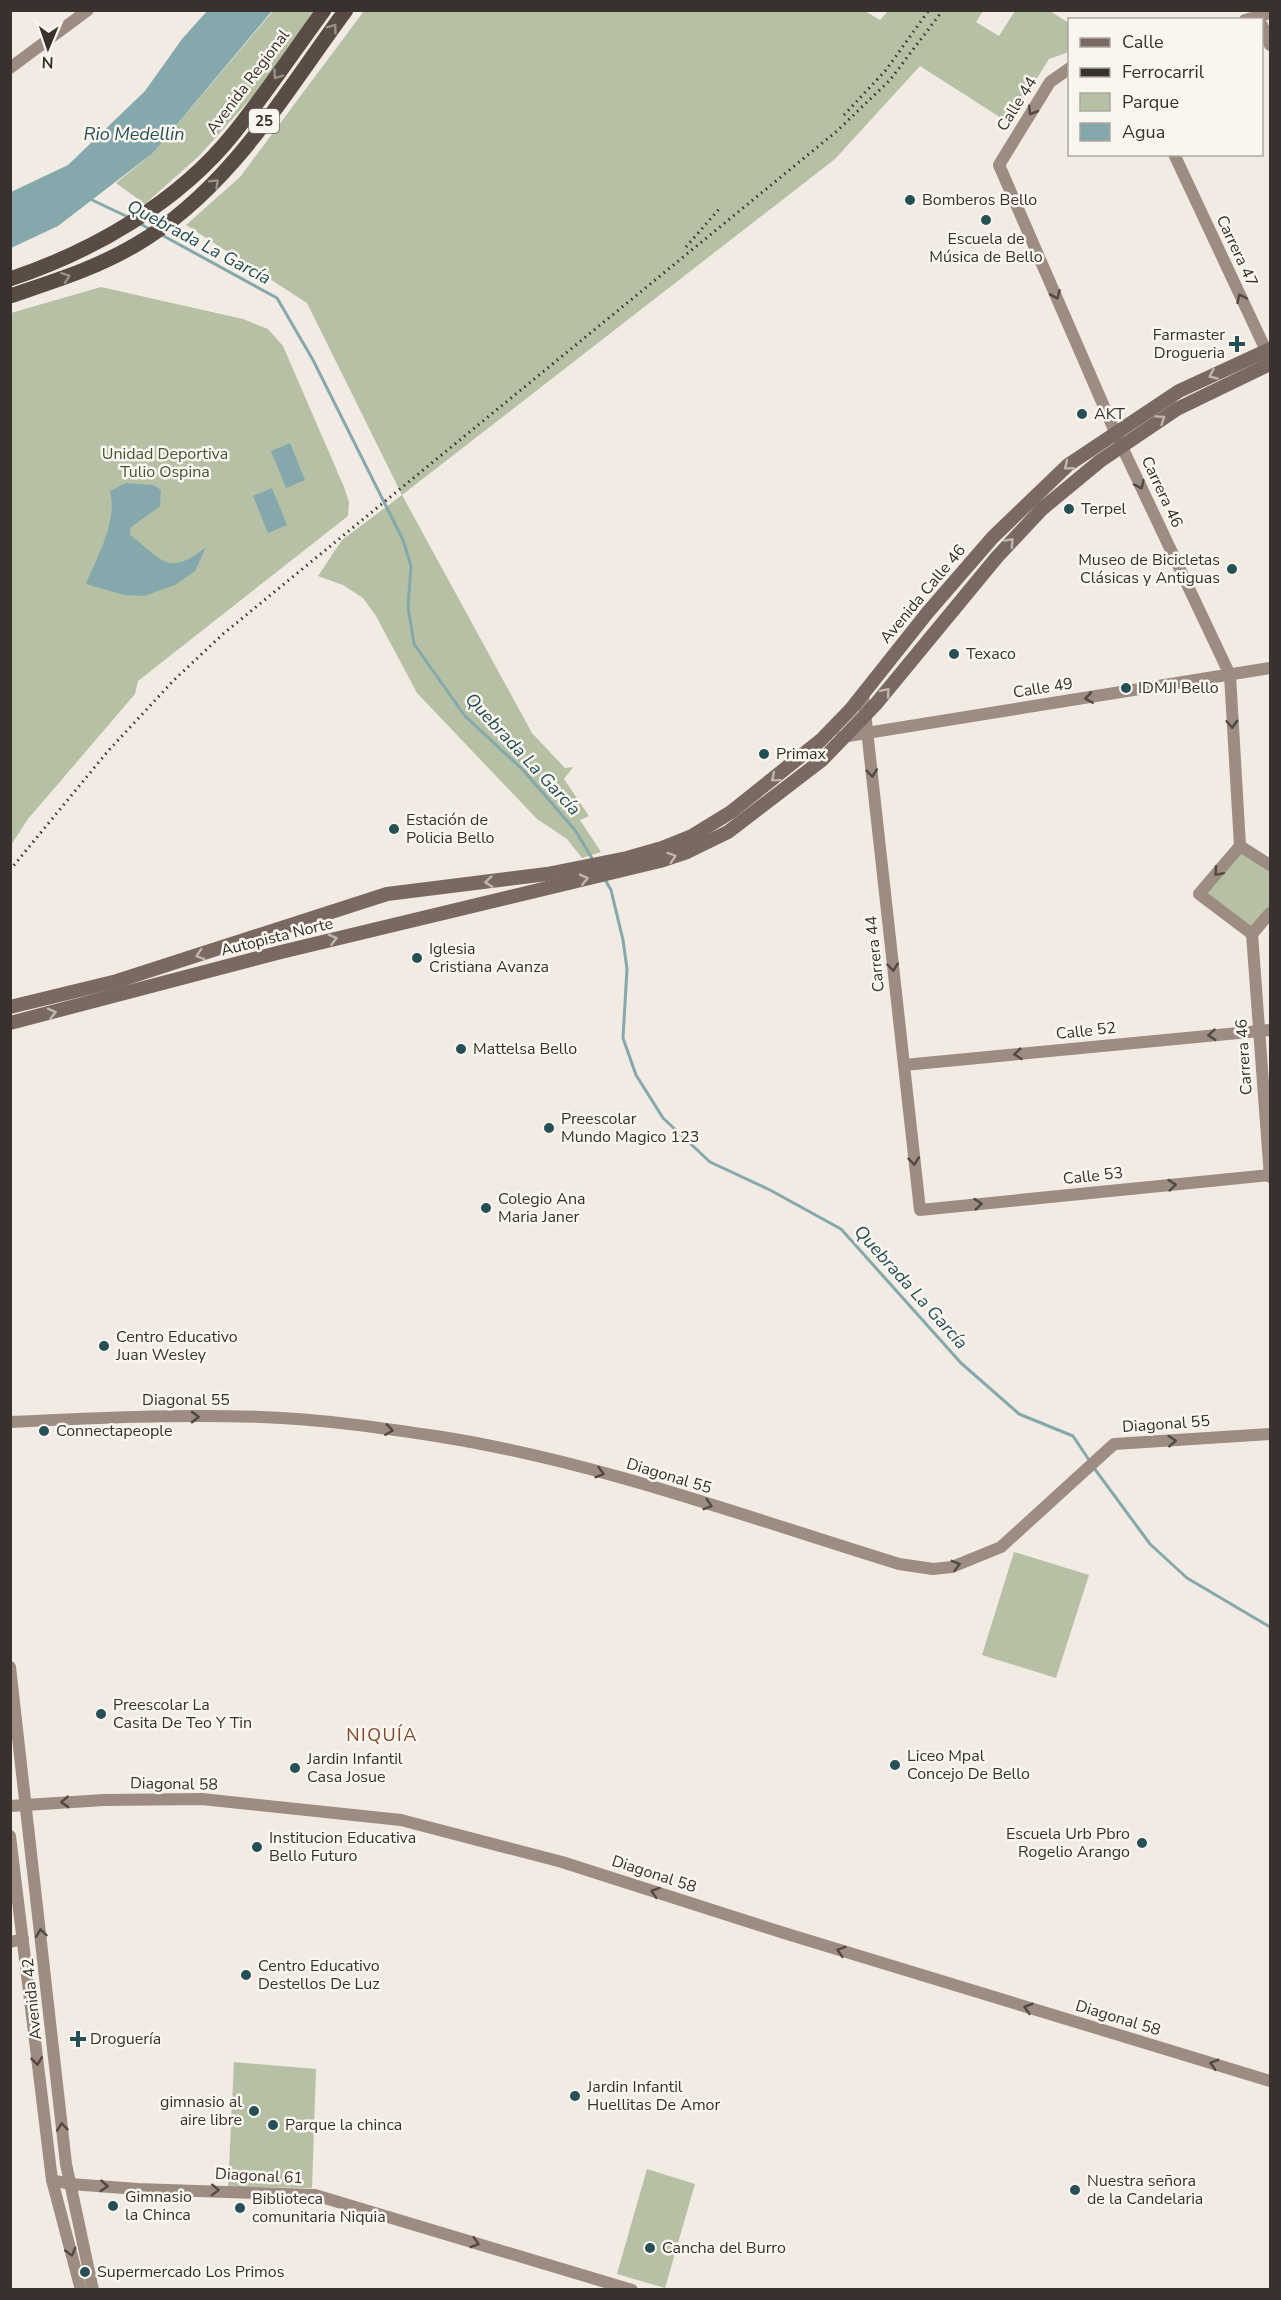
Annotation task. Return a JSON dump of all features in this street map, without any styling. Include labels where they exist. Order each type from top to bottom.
[{"type":"highway","name":"Avenida Regional","points":[[10,279],[46,267],[103,238],[152,208],[187,182],[234,134],[324,10]]},
{"type":"highway","name":"25","points":[[10,296],[87,270],[139,243],[205,192],[238,157],[346,10]]},
{"type":"main road","name":"Avenida Calle 46","points":[[612,867],[701,831],[766,785],[821,740],[863,694],[928,612],[993,537],[1068,465],[1179,391],[1269,356]]},
{"type":"main road","name":"Avenida Calle 46","points":[[612,867],[687,852],[728,832],[808,773],[866,715],[1017,535],[1058,496],[1122,446],[1185,404],[1269,356]]},
{"type":"main road","points":[[550,880],[612,867]]},
{"type":"main road","name":"Autopista Norte","points":[[10,1007],[117,981],[387,894],[550,880]]},
{"type":"main road","name":"Autopista Norte","points":[[10,1023],[550,880]]},
{"type":"street","points":[[10,68],[88,10]]},
{"type":"street","points":[[1263,29],[1270,45]]},
{"type":"street","name":"Calle 44","points":[[999,165],[1050,82],[1068,69]]},
{"type":"street","name":"Carrera 47","points":[[1175,156],[1269,356]]},
{"type":"street","name":"Carrera 46","points":[[999,165],[1122,446],[1230,675],[1240,846]]},
{"type":"street","name":"Calle 49","points":[[821,740],[1270,668]]},
{"type":"street","name":"Carrera 44","points":[[863,694],[920,1210]]},
{"type":"street","points":[[1270,865],[1240,846],[1199,894],[1252,934],[1270,913]]},
{"type":"street","name":"Carrera 46","points":[[1252,934],[1265,1030],[1270,1176]]},
{"type":"street","name":"Calle 52","points":[[904,1065],[1265,1030]]},
{"type":"street","name":"Calle 53","points":[[920,1210],[1270,1176]]},
{"type":"street","name":"Diagonal 55","points":[[10,1422],[114,1417],[262,1417],[444,1437],[548,1458],[899,1564],[933,1569],[952,1567],[1000,1547],[1112,1446],[1270,1434]]},
{"type":"street","name":"Avenida 42","points":[[10,1667],[70,2184],[93,2289]]},
{"type":"street","name":"Diagonal 58","points":[[10,1806],[104,1800],[202,1799],[401,1820],[562,1862],[784,1933],[1270,2081]]},
{"type":"street","name":"Avenida 42","points":[[10,1836],[17,1940],[51,2180],[81,2289]]},
{"type":"street","name":"Diagonal 61","points":[[51,2180],[70,2184],[315,2195],[632,2289]]},
{"type":"green space","points":[[273,11],[315,11],[254,95],[199,156],[145,204],[116,183],[153,153]]},
{"type":"green space","points":[[364,11],[865,11],[880,20],[888,11],[983,11],[976,22],[999,36],[1015,11],[1050,11],[1068,22],[1068,52],[1049,59],[1009,123],[920,66],[835,159],[402,495],[307,303],[186,225],[240,177]]},
{"type":"green space","name":"Unidad Deportiva Tulio Ospina","points":[[101,287],[243,319],[268,329],[283,346],[344,487],[349,502],[348,516],[138,681],[135,694],[28,819],[11,845],[11,313]]},
{"type":"green space","points":[[402,495],[532,733],[565,768],[573,767],[564,779],[589,816],[580,820],[601,852],[582,858],[567,839],[537,819],[417,693],[376,616],[363,598],[343,585],[318,576],[342,540]]},
{"type":"green space","points":[[1241,851],[1270,870],[1270,906],[1252,928],[1205,893]]},
{"type":"green space","points":[[1014,1552],[1089,1575],[1056,1678],[982,1655]]},
{"type":"green space","name":"Parque la chinca","points":[[234,2062],[316,2069],[312,2188],[228,2187]]},
{"type":"green space","name":"Cancha del Burro","points":[[647,2169],[695,2184],[665,2288],[617,2274]]},
{"type":"water","name":"Rio Medellin","points":[[208,10],[272,11],[153,153],[58,226],[11,248],[11,192],[68,165],[145,91],[182,39]]},
{"type":"water","points":[[290,443],[305,480],[286,488],[271,451]]},
{"type":"water","points":[[126,483],[153,485],[161,490],[160,506],[130,528],[130,535],[151,552],[167,562],[174,563],[193,556],[206,547],[195,571],[175,585],[144,596],[124,595],[86,584],[109,526],[112,503],[110,491]]},
{"type":"water","points":[[272,488],[287,525],[268,533],[253,496]]},
{"type":"waterway","name":"Quebrada La García","points":[[90,199],[128,217]]},
{"type":"waterway","name":"Quebrada La García","points":[[139,223],[151,230]]},
{"type":"waterway","name":"Quebrada La García","points":[[160,234],[277,298],[313,360],[403,540],[411,566],[408,607],[414,644],[465,716],[523,770],[575,830],[593,860]]},
{"type":"waterway","name":"Quebrada La García","points":[[604,878],[611,890],[623,940],[627,969],[623,1038],[636,1075],[663,1118],[710,1162],[770,1190],[841,1229],[961,1363],[1019,1414],[1073,1436],[1089,1460]]},
{"type":"waterway","name":"Quebrada La García","points":[[1094,1468],[1150,1544],[1187,1578],[1270,1627]]},
{"type":"railway","points":[[844,115],[886,70],[929,10]]},
{"type":"railway","points":[[10,870],[108,751],[174,680],[223,634],[837,131],[890,80],[943,10]]},
{"type":"railway","points":[[686,247],[719,209]]},
{"type":"place","name":"Bomberos Bello","points":[[910,200]]},
{"type":"place","name":"Escuela de Música de Bello","points":[[986,220]]},
{"type":"place","name":"Farmaster Drogueria","points":[[1237,344]]},
{"type":"place","name":"AKT","points":[[1082,414]]},
{"type":"place","name":"Terpel","points":[[1069,509]]},
{"type":"place","name":"Museo de Bicicletas Clásicas y Antiguas","points":[[1232,569]]},
{"type":"place","name":"Texaco","points":[[954,654]]},
{"type":"place","name":"IDMJI Bello","points":[[1126,688]]},
{"type":"place","name":"Primax","points":[[764,754]]},
{"type":"place","name":"Estación de Policia Bello","points":[[394,829]]},
{"type":"place","name":"Iglesia Cristiana Avanza","points":[[417,958]]},
{"type":"place","name":"Mattelsa Bello","points":[[461,1049]]},
{"type":"place","name":"Preescolar Mundo Magico 123","points":[[549,1128]]},
{"type":"place","name":"Colegio Ana Maria Janer","points":[[486,1208]]},
{"type":"place","name":"Centro Educativo Juan Wesley","points":[[104,1346]]},
{"type":"place","name":"Connectapeople","points":[[44,1431]]},
{"type":"place","name":"Preescolar La Casita De Teo Y Tin","points":[[101,1714]]},
{"type":"place","name":"Liceo Mpal Concejo De Bello","points":[[895,1765]]},
{"type":"place","name":"Jardin Infantil Casa Josue","points":[[295,1768]]},
{"type":"place","name":"Escuela Urb Pbro Rogelio Arango","points":[[1142,1843]]},
{"type":"place","name":"Institucion Educativa Bello Futuro","points":[[257,1847]]},
{"type":"place","name":"Centro Educativo Destellos De Luz","points":[[246,1975]]},
{"type":"place","name":"Droguería","points":[[78,2039]]},
{"type":"place","name":"Jardin Infantil Huellitas De Amor","points":[[575,2096]]},
{"type":"place","name":"gimnasio al aire libre","points":[[254,2111]]},
{"type":"place","name":"Parque la chinca","points":[[273,2125]]},
{"type":"place","name":"Nuestra señora de la Candelaria","points":[[1075,2190]]},
{"type":"place","name":"Gimnasio la Chinca","points":[[113,2206]]},
{"type":"place","name":"Biblioteca comunitaria Niquia","points":[[240,2208]]},
{"type":"place","name":"Cancha del Burro","points":[[650,2248]]},
{"type":"place","name":"Supermercado Los Primos","points":[[85,2272]]},
{"type":"district","name":"NIQUÍA","points":[[382,1735]]}]
